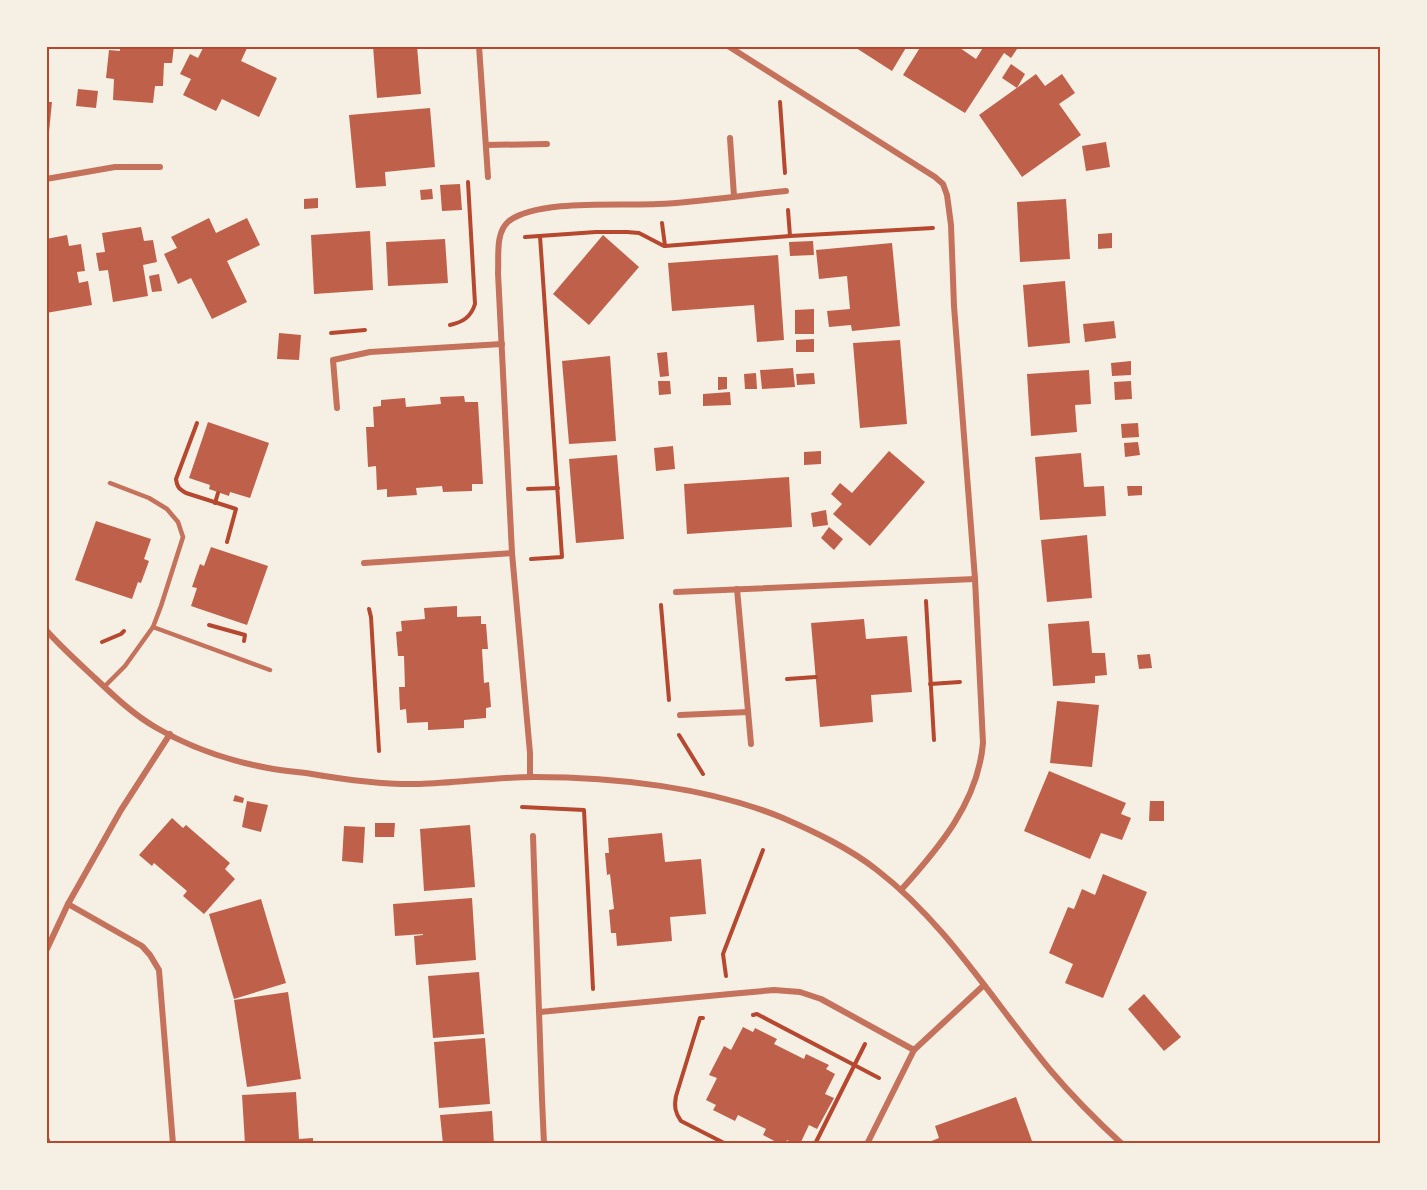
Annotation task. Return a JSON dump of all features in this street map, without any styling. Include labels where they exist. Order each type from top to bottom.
[{"type":"street","points":[[479,46],[488,177]]},
{"type":"street","points":[[728,46],[935,177],[943,184],[947,195],[975,579],[983,743],[977,776],[957,819],[940,844],[901,890]]},
{"type":"street","points":[[730,138],[734,196]]},
{"type":"street","points":[[486,145],[547,144]]},
{"type":"street","points":[[46,180],[115,167],[160,166]]},
{"type":"street","points":[[530,777],[530,753],[508,490],[498,273],[502,229],[509,221],[525,213],[555,208],[580,205],[660,204],[786,191]]},
{"type":"street","points":[[337,408],[333,360],[370,352],[502,344]]},
{"type":"street","points":[[364,563],[512,557]]},
{"type":"street","points":[[676,592],[975,579]]},
{"type":"street","points":[[737,589],[751,744]]},
{"type":"street","points":[[46,630],[104,687],[141,718],[203,749],[266,768],[393,784],[530,777],[655,785],[707,795],[759,810],[805,828],[876,869],[928,916],[1051,1071],[1122,1143]]},
{"type":"street","points":[[680,715],[748,712]]},
{"type":"street","points":[[46,951],[68,904],[121,810],[170,734]]},
{"type":"street","points":[[533,836],[544,1143]]},
{"type":"street","points":[[68,904],[142,946],[159,970],[173,1143]]},
{"type":"street","points":[[867,1143],[914,1050],[984,985]]},
{"type":"street","points":[[540,1012],[774,990],[800,992],[821,999],[914,1050]]},
{"type":"lane","points":[[104,687],[125,666],[153,627],[183,537],[178,522],[167,509],[149,498],[110,483]]},
{"type":"lane","points":[[153,627],[270,670]]},
{"type":"path","points":[[785,83],[780,102],[790,236]]},
{"type":"path","points":[[442,325],[453,325],[464,320],[473,311],[475,304],[467,177]]},
{"type":"path","points":[[660,204],[665,246]]},
{"type":"path","points":[[472,238],[627,232],[639,233],[665,246],[951,227]]},
{"type":"path","points":[[512,557],[562,557],[540,236]]},
{"type":"path","points":[[331,333],[369,330]]},
{"type":"path","points":[[197,423],[176,479],[177,486],[186,493],[236,509],[227,542]]},
{"type":"path","points":[[508,490],[558,488]]},
{"type":"path","points":[[215,502],[218,493]]},
{"type":"path","points":[[926,600],[934,740]]},
{"type":"path","points":[[369,609],[379,751]]},
{"type":"path","points":[[202,622],[245,635],[238,659]]},
{"type":"path","points":[[102,642],[121,634],[129,627]]},
{"type":"path","points":[[787,679],[816,677]]},
{"type":"path","points":[[930,684],[962,682]]},
{"type":"path","points":[[522,807],[584,810],[594,1008]]},
{"type":"path","points":[[727,981],[723,954],[763,850]]},
{"type":"path","points":[[746,1015],[757,1014],[880,1078]]},
{"type":"path","points":[[711,1017],[700,1018],[674,1105],[676,1115],[681,1122],[726,1143]]},
{"type":"path","points":[[815,1143],[854,1065]]},
{"type":"building","points":[[120,46],[174,46],[172,63],[164,63],[163,86],[155,86],[153,103],[113,100],[114,79],[106,78],[109,50],[120,51]]},
{"type":"building","points":[[204,46],[248,46],[241,61],[277,78],[259,117],[222,99],[216,111],[183,95],[191,79],[180,74],[190,54],[198,58]]},
{"type":"building","points":[[373,46],[417,46],[421,94],[377,98]]},
{"type":"building","points":[[853,46],[907,46],[892,71]]},
{"type":"building","points":[[921,46],[957,46],[976,59],[984,46],[1007,48],[1019,46],[1011,58],[1004,53],[965,113],[903,75]]},
{"type":"building","points":[[1011,64],[1025,74],[1017,88],[1002,78]]},
{"type":"building","points":[[1036,74],[1045,86],[1062,74],[1075,93],[1059,104],[1081,135],[1022,177],[979,115]]},
{"type":"building","points":[[78,89],[98,91],[96,108],[76,106]]},
{"type":"building","points":[[46,102],[52,102],[48,142],[46,142]]},
{"type":"building","points":[[430,108],[435,167],[385,172],[386,186],[356,188],[349,115]]},
{"type":"building","points":[[1106,142],[1110,167],[1086,171],[1082,146]]},
{"type":"building","points":[[460,184],[462,210],[442,211],[440,185]]},
{"type":"building","points":[[432,189],[433,199],[421,200],[420,190]]},
{"type":"building","points":[[318,198],[318,208],[304,209],[304,199]]},
{"type":"building","points":[[1066,199],[1070,259],[1020,262],[1017,202]]},
{"type":"building","points":[[209,218],[216,233],[247,218],[260,245],[227,261],[247,302],[212,319],[191,278],[178,284],[164,254],[177,248],[171,237]]},
{"type":"building","points":[[141,227],[144,241],[153,240],[157,262],[143,265],[148,296],[113,302],[108,270],[99,271],[96,253],[105,252],[102,233]]},
{"type":"building","points":[[370,231],[373,290],[314,294],[311,235]]},
{"type":"building","points":[[1112,233],[1112,248],[1098,249],[1098,234]]},
{"type":"building","points":[[67,235],[69,246],[81,244],[85,271],[77,272],[79,283],[88,281],[92,305],[46,313],[46,239]]},
{"type":"building","points":[[603,235],[639,267],[589,325],[553,294]]},
{"type":"building","points":[[445,239],[448,283],[388,286],[386,242]]},
{"type":"building","points":[[813,241],[814,255],[790,256],[789,242]]},
{"type":"building","points":[[892,243],[900,326],[852,331],[851,325],[829,327],[827,311],[850,309],[847,276],[819,279],[816,250]]},
{"type":"building","points":[[778,255],[784,340],[757,342],[754,305],[672,311],[668,263]]},
{"type":"building","points":[[159,274],[162,291],[152,292],[149,276]]},
{"type":"building","points":[[1065,281],[1070,343],[1028,347],[1023,285]]},
{"type":"building","points":[[814,309],[814,334],[795,334],[795,310]]},
{"type":"building","points":[[1114,321],[1116,338],[1085,342],[1083,324]]},
{"type":"building","points":[[279,333],[301,335],[299,360],[277,359]]},
{"type":"building","points":[[814,339],[814,352],[796,352],[796,340]]},
{"type":"building","points":[[900,340],[907,424],[860,428],[853,343]]},
{"type":"building","points":[[667,352],[669,376],[660,377],[657,353]]},
{"type":"building","points":[[610,356],[616,441],[569,444],[562,361]]},
{"type":"building","points":[[1131,361],[1131,375],[1112,376],[1111,363]]},
{"type":"building","points":[[793,368],[795,387],[762,389],[760,370]]},
{"type":"building","points":[[1089,370],[1091,404],[1075,405],[1077,432],[1031,436],[1027,374]]},
{"type":"building","points":[[756,373],[757,389],[745,389],[744,374]]},
{"type":"building","points":[[814,373],[815,384],[797,385],[796,374]]},
{"type":"building","points":[[718,377],[727,377],[727,389],[718,390]]},
{"type":"building","points":[[658,381],[670,381],[671,394],[659,395]]},
{"type":"building","points":[[1131,381],[1132,399],[1115,400],[1114,382]]},
{"type":"building","points":[[730,392],[731,405],[703,406],[703,394]]},
{"type":"building","points":[[464,396],[465,402],[478,402],[483,484],[472,484],[472,491],[443,492],[442,486],[416,488],[417,495],[387,497],[387,489],[377,490],[376,466],[368,467],[366,427],[374,427],[373,407],[381,406],[381,400],[405,398],[406,407],[441,404],[440,397]]},
{"type":"building","points":[[208,422],[269,443],[250,498],[230,492],[229,496],[209,489],[210,485],[189,478]]},
{"type":"building","points":[[1138,423],[1139,437],[1122,438],[1121,424]]},
{"type":"building","points":[[1138,442],[1140,455],[1125,457],[1124,443]]},
{"type":"building","points":[[673,446],[675,469],[656,471],[654,448]]},
{"type":"building","points":[[821,451],[821,464],[804,465],[804,452]]},
{"type":"building","points":[[889,451],[925,482],[870,546],[833,514],[842,504],[831,494],[840,483],[852,493]]},
{"type":"building","points":[[1081,453],[1084,487],[1104,486],[1106,516],[1040,520],[1035,457]]},
{"type":"building","points":[[617,455],[624,539],[576,543],[569,459]]},
{"type":"building","points":[[789,477],[792,527],[687,534],[684,484]]},
{"type":"building","points":[[1127,486],[1142,486],[1142,495],[1128,496]]},
{"type":"building","points":[[826,510],[828,525],[813,527],[811,513]]},
{"type":"building","points":[[96,521],[151,539],[144,559],[149,561],[132,599],[75,580]]},
{"type":"building","points":[[829,527],[843,539],[834,550],[821,538]]},
{"type":"building","points":[[1087,535],[1092,598],[1047,602],[1041,540]]},
{"type":"building","points":[[211,547],[268,566],[247,625],[191,606],[197,588],[192,587],[200,564],[204,566]]},
{"type":"building","points":[[457,606],[457,617],[481,616],[481,624],[486,624],[488,649],[482,649],[484,683],[489,682],[491,707],[486,708],[486,718],[464,720],[464,728],[428,730],[428,722],[407,723],[406,709],[400,710],[399,687],[405,687],[404,656],[398,656],[396,632],[402,631],[401,621],[425,619],[424,608]]},
{"type":"building","points":[[864,619],[866,639],[907,636],[912,692],[871,695],[873,722],[820,727],[811,623]]},
{"type":"building","points":[[1089,621],[1092,653],[1105,653],[1107,675],[1095,676],[1095,683],[1053,686],[1048,624]]},
{"type":"building","points":[[1150,654],[1152,668],[1139,669],[1137,655]]},
{"type":"building","points":[[1057,701],[1099,705],[1092,767],[1050,763]]},
{"type":"building","points":[[1049,771],[1126,803],[1121,814],[1131,818],[1122,840],[1101,833],[1090,859],[1024,831]]},
{"type":"building","points":[[235,795],[244,798],[243,803],[233,801]]},
{"type":"building","points":[[247,801],[268,805],[261,832],[242,827]]},
{"type":"building","points":[[1150,801],[1164,801],[1164,821],[1149,821]]},
{"type":"building","points":[[172,818],[183,828],[186,825],[230,863],[225,869],[235,879],[204,914],[183,896],[187,891],[154,863],[152,866],[139,855]]},
{"type":"building","points":[[375,823],[395,823],[394,837],[375,837]]},
{"type":"building","points":[[470,825],[475,887],[424,891],[420,829]]},
{"type":"building","points":[[344,826],[365,827],[363,863],[342,861]]},
{"type":"building","points":[[662,833],[665,862],[701,859],[706,914],[670,917],[672,941],[617,946],[616,933],[611,933],[609,910],[614,909],[605,853],[609,853],[608,838]]},
{"type":"building","points":[[1103,874],[1147,892],[1103,998],[1065,983],[1073,964],[1049,953],[1068,907],[1074,909],[1082,889],[1095,895]]},
{"type":"building","points":[[472,898],[476,960],[416,965],[414,936],[423,934],[395,936],[393,904]]},
{"type":"building","points":[[261,899],[286,983],[234,999],[209,914]]},
{"type":"building","points":[[479,972],[484,1034],[433,1038],[428,976]]},
{"type":"building","points":[[288,992],[301,1079],[247,1087],[234,1000]]},
{"type":"building","points":[[1144,994],[1181,1037],[1164,1051],[1128,1009]]},
{"type":"building","points":[[743,1027],[753,1032],[755,1028],[777,1039],[774,1044],[804,1059],[806,1054],[829,1065],[826,1069],[835,1074],[825,1094],[834,1098],[817,1129],[809,1125],[800,1144],[787,1140],[785,1144],[780,1144],[763,1135],[766,1129],[738,1115],[735,1121],[713,1110],[716,1105],[706,1100],[717,1078],[709,1075],[724,1046],[731,1050]]},
{"type":"building","points":[[485,1038],[490,1104],[439,1108],[434,1042]]},
{"type":"building","points":[[296,1092],[299,1139],[313,1138],[313,1144],[245,1144],[242,1095]]},
{"type":"building","points":[[1016,1097],[1032,1141],[1026,1144],[924,1144],[939,1138],[935,1126]]},
{"type":"building","points":[[492,1111],[494,1144],[443,1144],[440,1115]]}]
